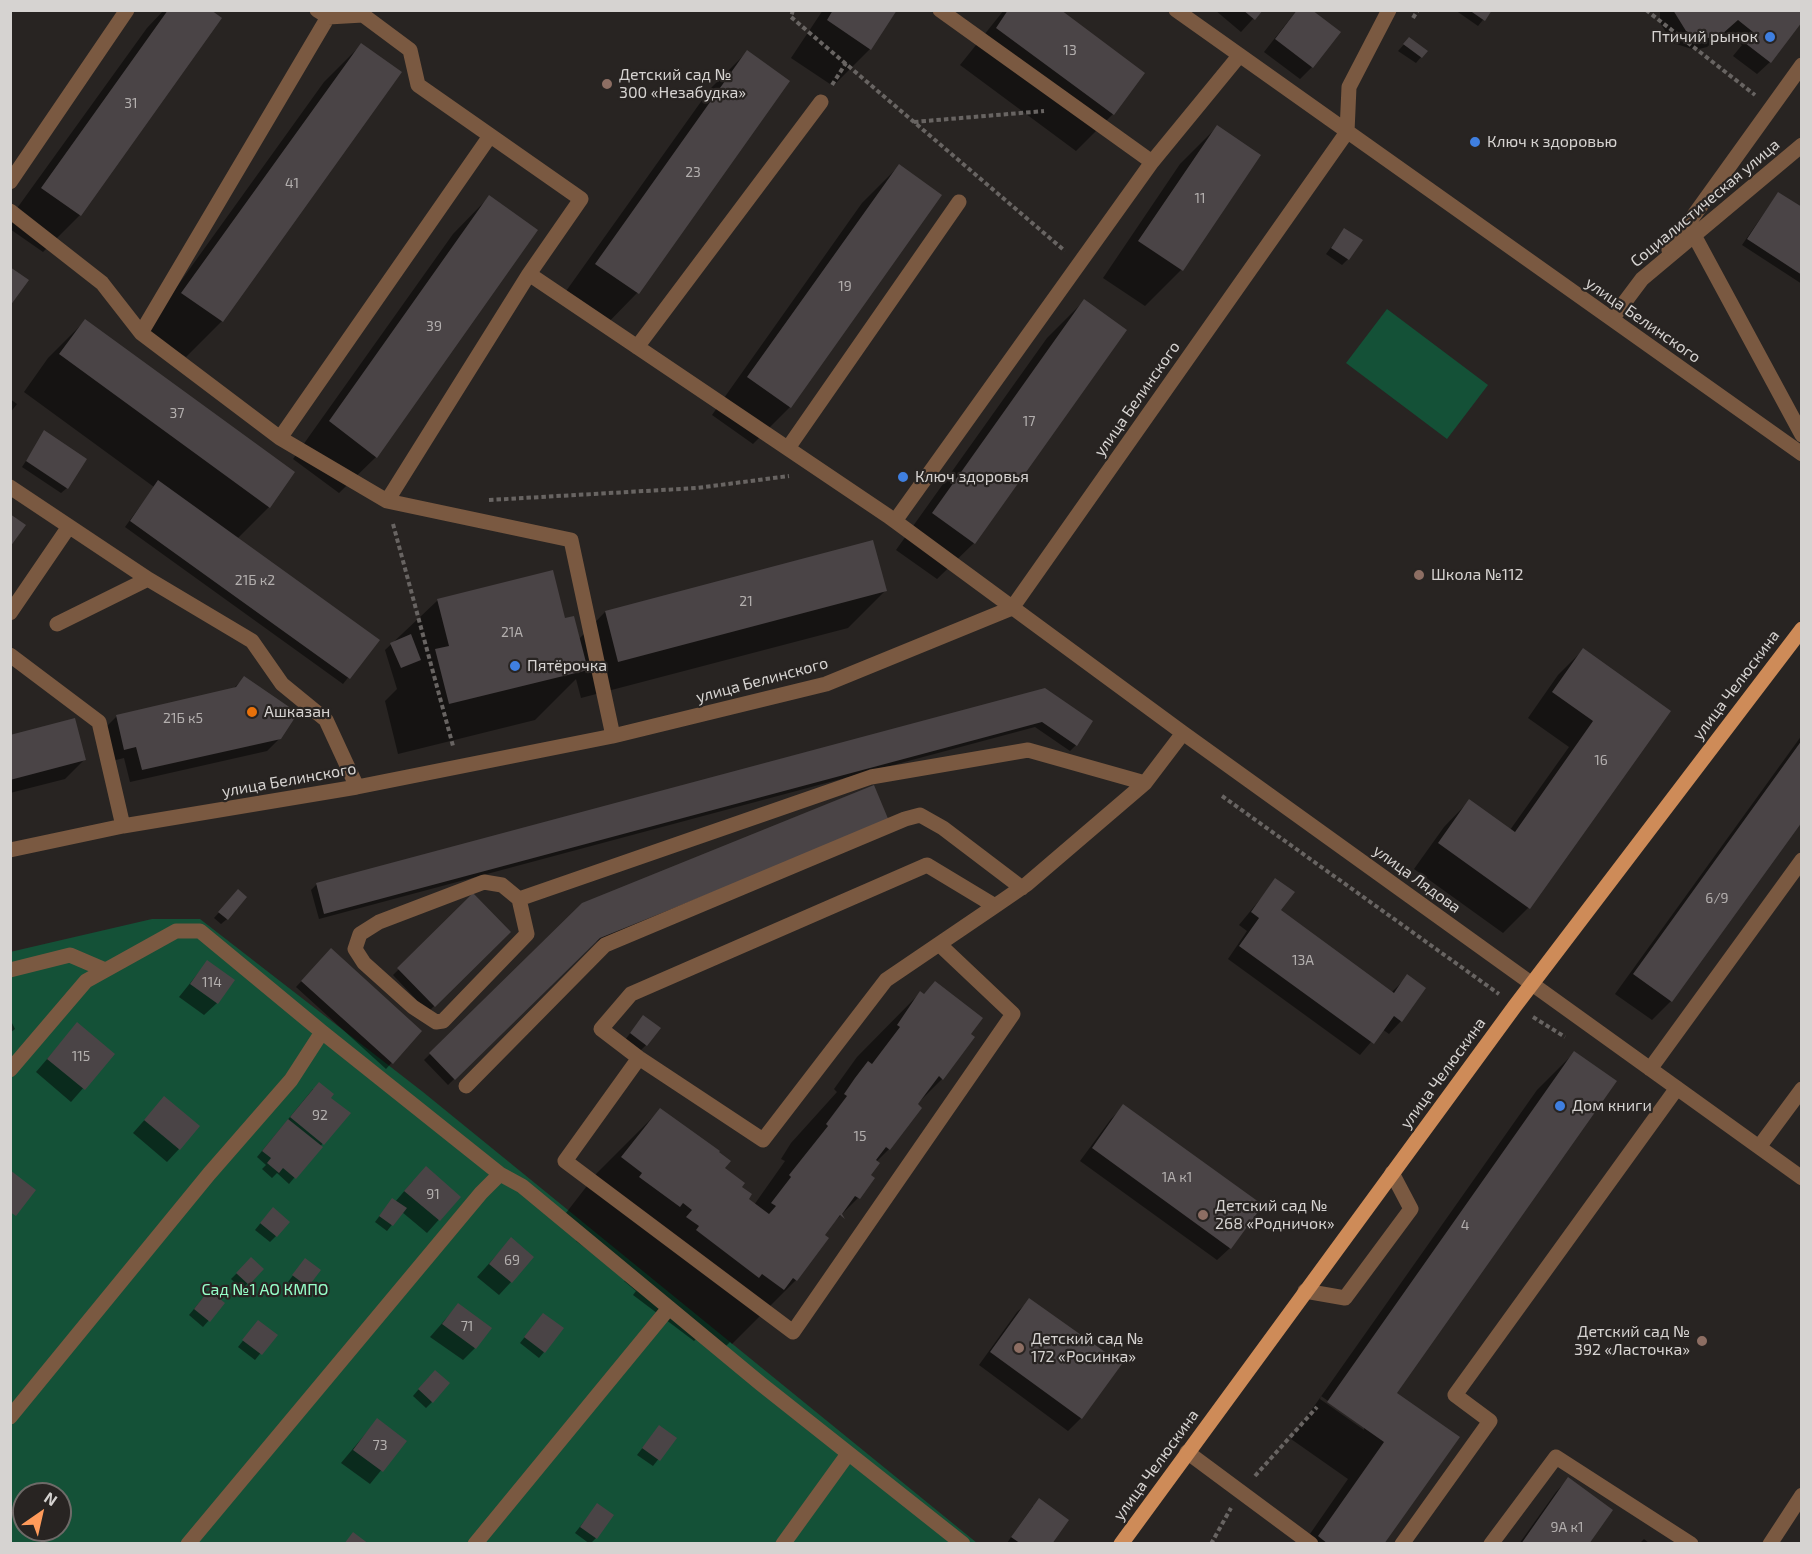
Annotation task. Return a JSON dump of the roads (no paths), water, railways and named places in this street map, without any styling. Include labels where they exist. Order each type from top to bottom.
[{"type":"main road","name":"улица Челюскина","points":[[1121,1544],[1532,984],[1802,629]]},
{"type":"street","points":[[10,182],[128,10]]},
{"type":"street","points":[[940,10],[1152,162]]},
{"type":"street","name":"улица Белинского","points":[[1176,10],[1802,454]]},
{"type":"street","points":[[1347,132],[1349,87],[1389,10]]},
{"type":"street","points":[[141,333],[322,14],[363,15],[410,50],[418,85],[581,199],[529,274],[387,501]]},
{"type":"street","points":[[895,521],[1152,162],[1239,56]]},
{"type":"street","points":[[1657,267],[1802,65]]},
{"type":"street","points":[[637,347],[821,102]]},
{"type":"street","name":"улица Белинского","points":[[10,850],[123,826],[357,787],[613,736],[825,684],[1012,608],[1347,132]]},
{"type":"street","points":[[280,438],[490,136]]},
{"type":"street","name":"Социалистическая улица","points":[[1612,319],[1642,279],[1695,237],[1802,145]]},
{"type":"street","points":[[788,448],[959,202]]},
{"type":"street","points":[[10,211],[102,283],[141,333],[280,438],[387,501],[572,540],[613,736]]},
{"type":"street","points":[[1695,237],[1802,435]]},
{"type":"street","name":"улица Лядова","points":[[529,274],[895,521],[1184,733],[1802,1178]]},
{"type":"street","points":[[10,487],[68,528],[148,579],[252,640],[282,684],[326,720],[357,787]]},
{"type":"street","points":[[10,613],[68,528]]},
{"type":"street","points":[[57,624],[148,579]]},
{"type":"street","points":[[10,655],[99,722],[123,826]]},
{"type":"street","points":[[995,906],[927,865],[631,994],[601,1029],[639,1058],[763,1140],[886,980],[1022,888],[1144,783],[1184,733]]},
{"type":"street","points":[[519,899],[871,777],[1028,750],[1144,783]]},
{"type":"street","points":[[466,1086],[605,945],[912,816],[920,815],[943,828],[1022,888]]},
{"type":"street","points":[[1650,1069],[1802,860]]},
{"type":"street","points":[[484,882],[502,885],[519,899],[527,934],[443,1021],[436,1022],[413,1007],[364,963],[355,949],[360,934],[379,922],[484,882]]},
{"type":"street","points":[[10,1070],[86,981],[176,930],[200,931],[500,1174],[522,1186],[848,1454],[963,1544]]},
{"type":"street","points":[[639,1058],[565,1161],[793,1332],[1013,1014],[939,944]]},
{"type":"street","points":[[10,970],[70,955],[105,970]]},
{"type":"street","points":[[10,1417],[209,1174],[291,1080],[322,1032]]},
{"type":"street","points":[[1402,1544],[1490,1420],[1455,1395],[1677,1088]]},
{"type":"street","points":[[1759,1148],[1802,1089]]},
{"type":"street","points":[[1305,1291],[1345,1298],[1411,1209],[1392,1173]]},
{"type":"street","points":[[188,1544],[481,1193],[500,1174]]},
{"type":"street","points":[[475,1544],[669,1308]]},
{"type":"street","points":[[1187,1452],[1311,1544]]},
{"type":"street","points":[[783,1544],[848,1454]]},
{"type":"street","points":[[1491,1544],[1556,1457],[1691,1544]]},
{"type":"street","points":[[1770,1544],[1802,1495]]},
{"type":"place","name":"Птичий рынок","points":[[1770,37]]},
{"type":"place","name":"Детский сад № 300 «Незабудка»","points":[[607,84]]},
{"type":"place","name":"Ключ к здоровью","points":[[1475,142]]},
{"type":"place","name":"Ключ здоровья","points":[[903,477]]},
{"type":"place","name":"Школа №112","points":[[1419,575]]},
{"type":"place","name":"Пятёрочка","points":[[515,666]]},
{"type":"place","name":"Ашказан","points":[[252,712]]},
{"type":"place","name":"Дом книги","points":[[1560,1106]]},
{"type":"place","name":"Детский сад № 268 «Родничок»","points":[[1203,1215]]},
{"type":"place","name":"Детский сад № 392 «Ласточка»","points":[[1702,1341]]},
{"type":"place","name":"Детский сад № 172 «Росинка»","points":[[1019,1348]]},
{"type":"park label","name":"Сад №1 АО КМПО","points":[[265,1290]]}]
